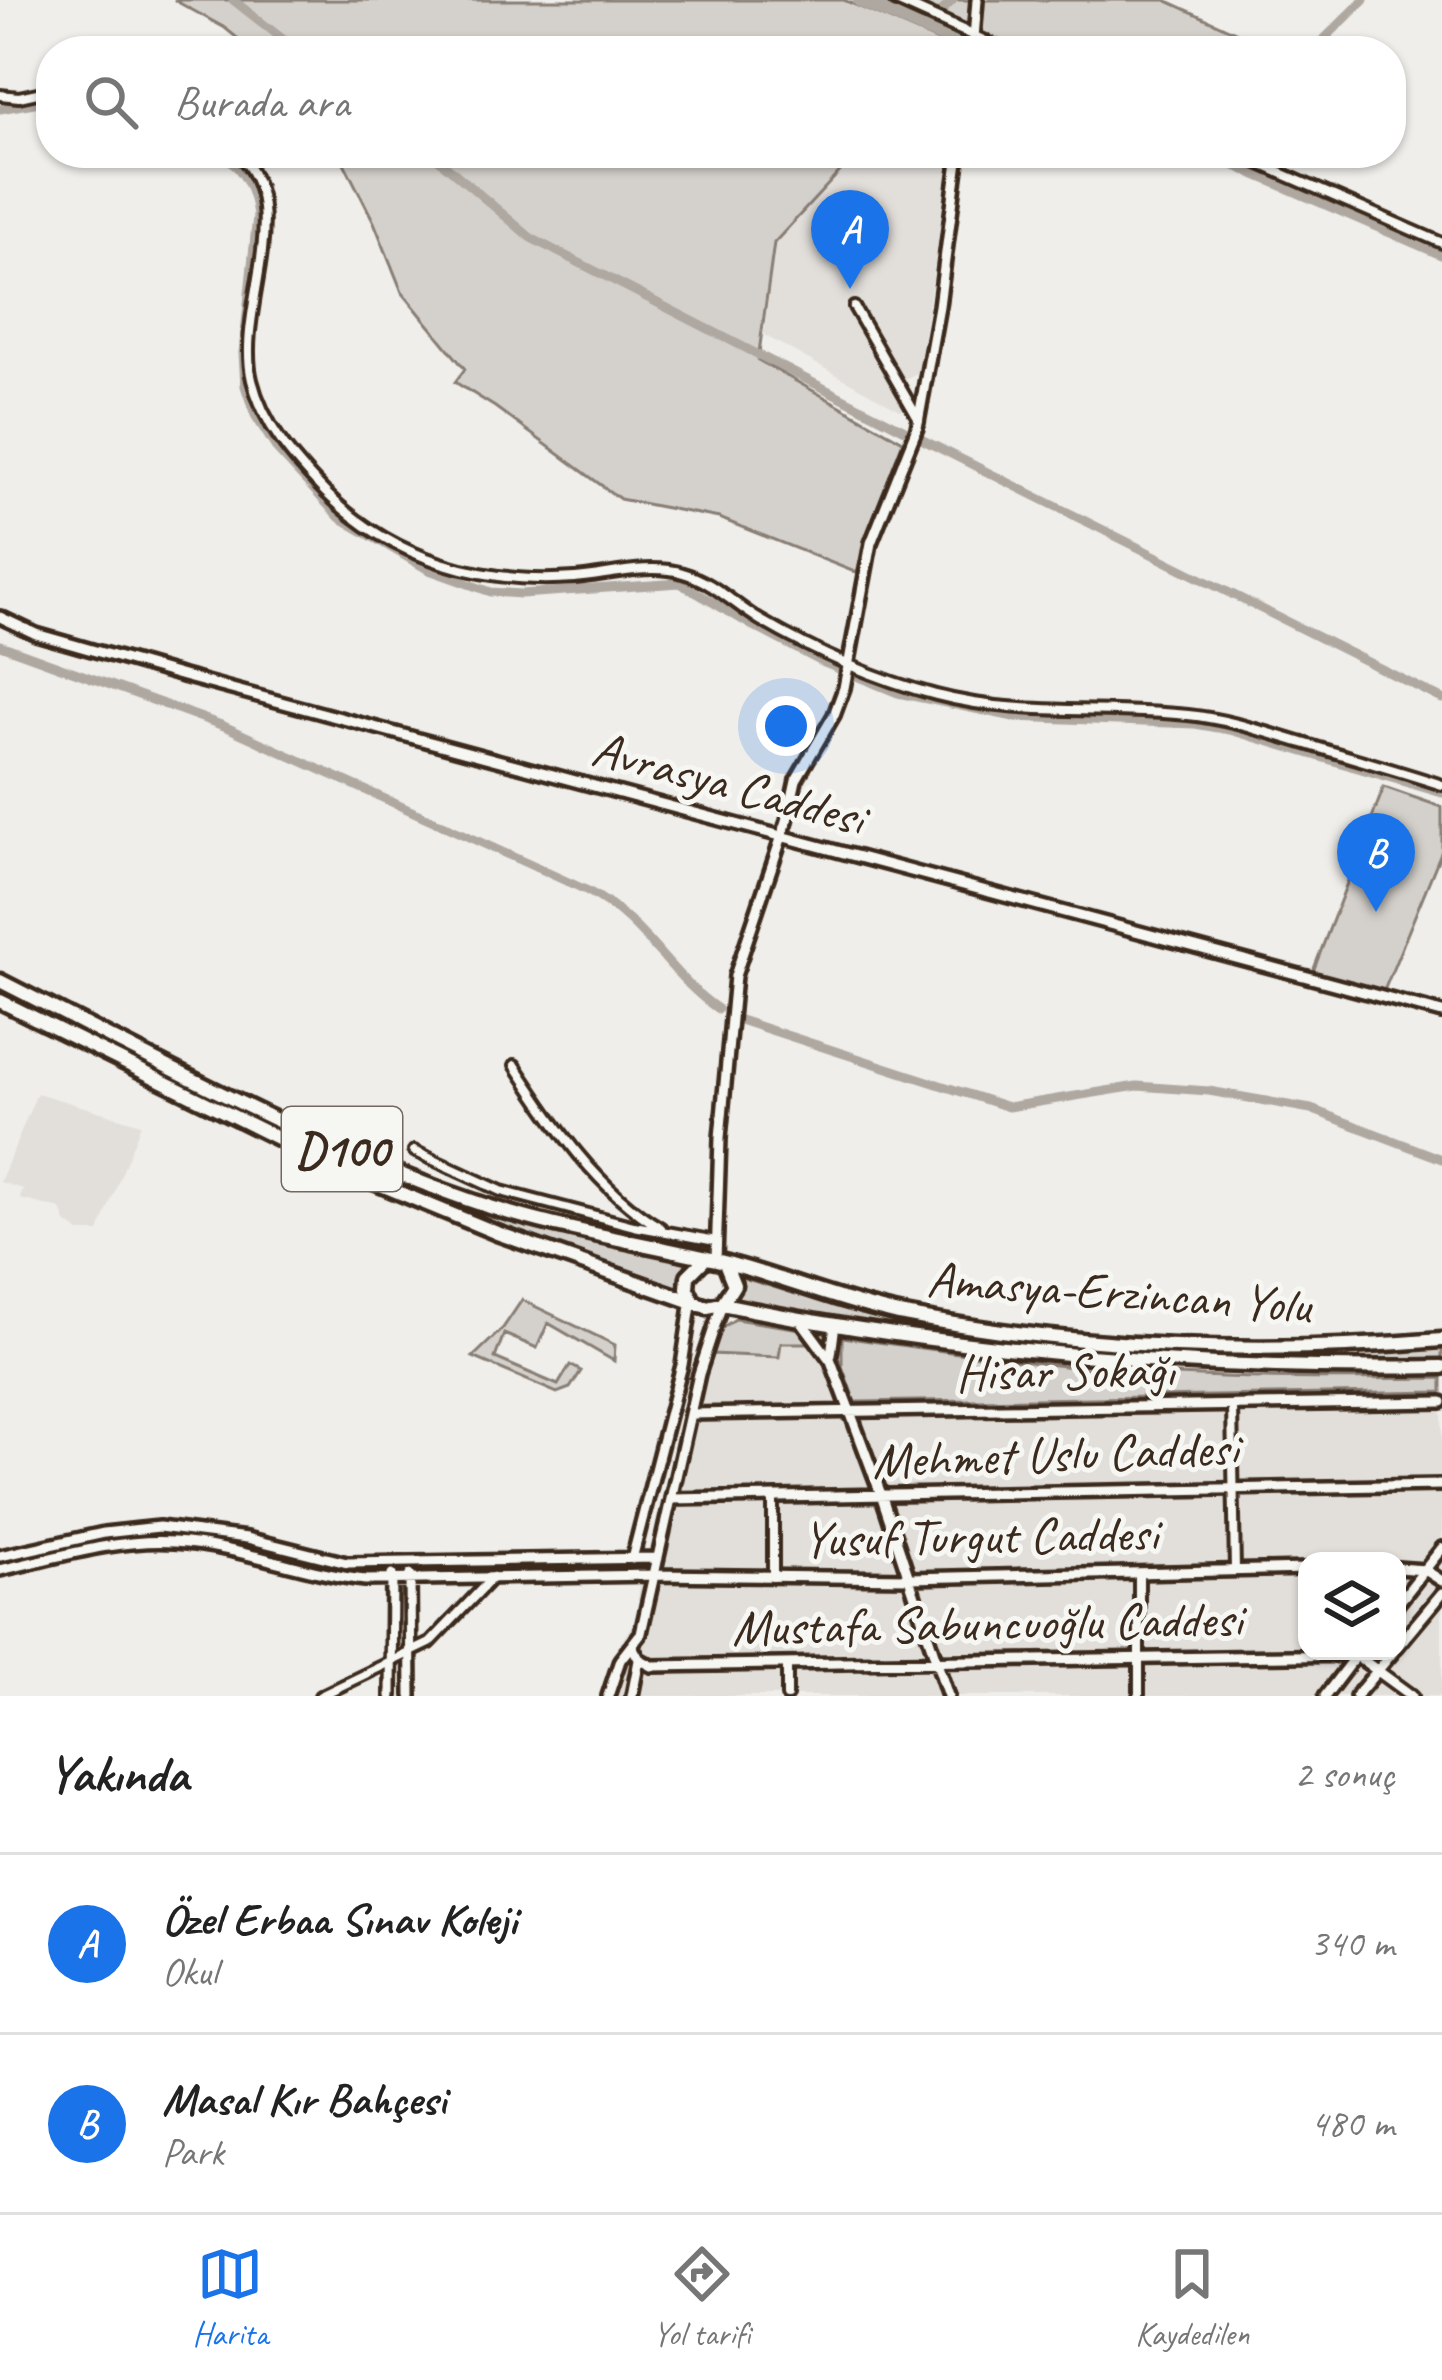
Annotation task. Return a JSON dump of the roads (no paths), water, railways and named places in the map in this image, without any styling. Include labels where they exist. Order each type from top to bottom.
[{"type":"highway","name":"Amasya-Erzincan Yolu","points":[[0,981],[275,1119],[423,1183],[516,1214],[715,1262],[895,1313],[1037,1334],[1237,1347],[1442,1340]]},
{"type":"highway","name":"D100","points":[[0,1001],[328,1163],[497,1234],[692,1299]]},
{"type":"highway","points":[[715,1262],[734,1285],[722,1304],[706,1307],[692,1299],[688,1276],[715,1262]]},
{"type":"highway","name":"Amasya-Erzincan Yolu","points":[[722,1304],[1074,1357],[1165,1364],[1442,1367]]},
{"type":"street","points":[[895,0],[975,36],[977,0]]},
{"type":"street","points":[[0,94],[19,98],[36,94]]},
{"type":"street","points":[[249,168],[262,200],[249,361],[252,382],[274,432],[291,456],[344,509],[401,547],[496,578],[544,580],[657,570],[684,573],[764,622],[850,663],[930,693],[986,705],[1060,712],[1184,714],[1236,722],[1442,784]]},
{"type":"street","points":[[715,1262],[732,994],[796,779],[834,715],[844,688],[871,543],[919,420],[957,168]]},
{"type":"street","points":[[1269,168],[1442,243]]},
{"type":"street","points":[[854,307],[919,420]]},
{"type":"street","name":"Avrasya Caddesi","points":[[0,617],[36,634],[139,664],[1442,1013]]},
{"type":"street","points":[[515,1066],[592,1169],[638,1213],[668,1232]]},
{"type":"street","points":[[413,1151],[501,1191],[716,1241]]},
{"type":"street","points":[[632,1559],[682,1365],[692,1299]]},
{"type":"street","points":[[608,1696],[620,1660],[641,1633],[690,1414],[722,1304]]},
{"type":"street","points":[[800,1319],[831,1361],[948,1696]]},
{"type":"street","points":[[831,1361],[835,1324]]},
{"type":"street","name":"Hisar Sokağı","points":[[690,1414],[1442,1402]]},
{"type":"street","points":[[1232,1406],[1235,1570]]},
{"type":"street","name":"Mehmet Uslu Caddesi","points":[[671,1499],[1442,1485]]},
{"type":"street","points":[[773,1498],[773,1576]]},
{"type":"street","points":[[0,1556],[104,1533],[159,1527],[247,1538],[347,1564],[658,1558]]},
{"type":"street","name":"Yusuf Turgut Caddesi","points":[[0,1570],[123,1544],[174,1541],[234,1550],[341,1577],[392,1579],[909,1578],[1298,1569]]},
{"type":"street","points":[[1406,1594],[1442,1548]]},
{"type":"street","points":[[391,1696],[392,1564]]},
{"type":"street","points":[[410,1564],[411,1696]]},
{"type":"street","points":[[1406,1569],[1425,1570],[1442,1581]]},
{"type":"street","points":[[1139,1573],[1139,1696]]},
{"type":"street","points":[[320,1696],[441,1635],[493,1577]]},
{"type":"street","points":[[1406,1636],[1442,1593]]},
{"type":"street","points":[[632,1646],[639,1659],[632,1696]]},
{"type":"street","name":"Mustafa Sabuncuoğlu Caddesi","points":[[639,1659],[652,1666],[787,1665],[1298,1654]]},
{"type":"street","points":[[1325,1696],[1353,1660]]},
{"type":"street","points":[[1366,1660],[1412,1696]]},
{"type":"street","points":[[1357,1696],[1386,1660]]},
{"type":"street","points":[[787,1665],[787,1696]]},
{"type":"waterway","points":[[233,0],[279,36]]},
{"type":"waterway","points":[[860,0],[943,36]]},
{"type":"waterway","points":[[939,14],[953,0]]},
{"type":"waterway","points":[[1327,36],[1364,0]]},
{"type":"waterway","points":[[0,109],[36,103]]},
{"type":"waterway","points":[[237,168],[247,181],[257,216],[243,353],[245,386],[255,415],[278,451],[339,517],[429,570],[491,592],[521,594],[680,583],[822,662],[898,693],[1014,717],[1195,724],[1230,730],[1442,793]]},
{"type":"waterway","points":[[449,168],[531,238],[907,431]]},
{"type":"waterway","points":[[1248,168],[1442,252]]},
{"type":"waterway","points":[[921,439],[1442,699]]},
{"type":"waterway","points":[[0,645],[224,726],[586,890],[624,916],[718,1009]]},
{"type":"waterway","points":[[740,1020],[1008,1107],[1137,1086],[1209,1091],[1311,1109],[1442,1159]]},
{"type":"place","name":"Özel Erbaa Sınav Koleji","points":[[850,289]]},
{"type":"place","name":"Masal Kır Bahçesi","points":[[1376,912]]}]
